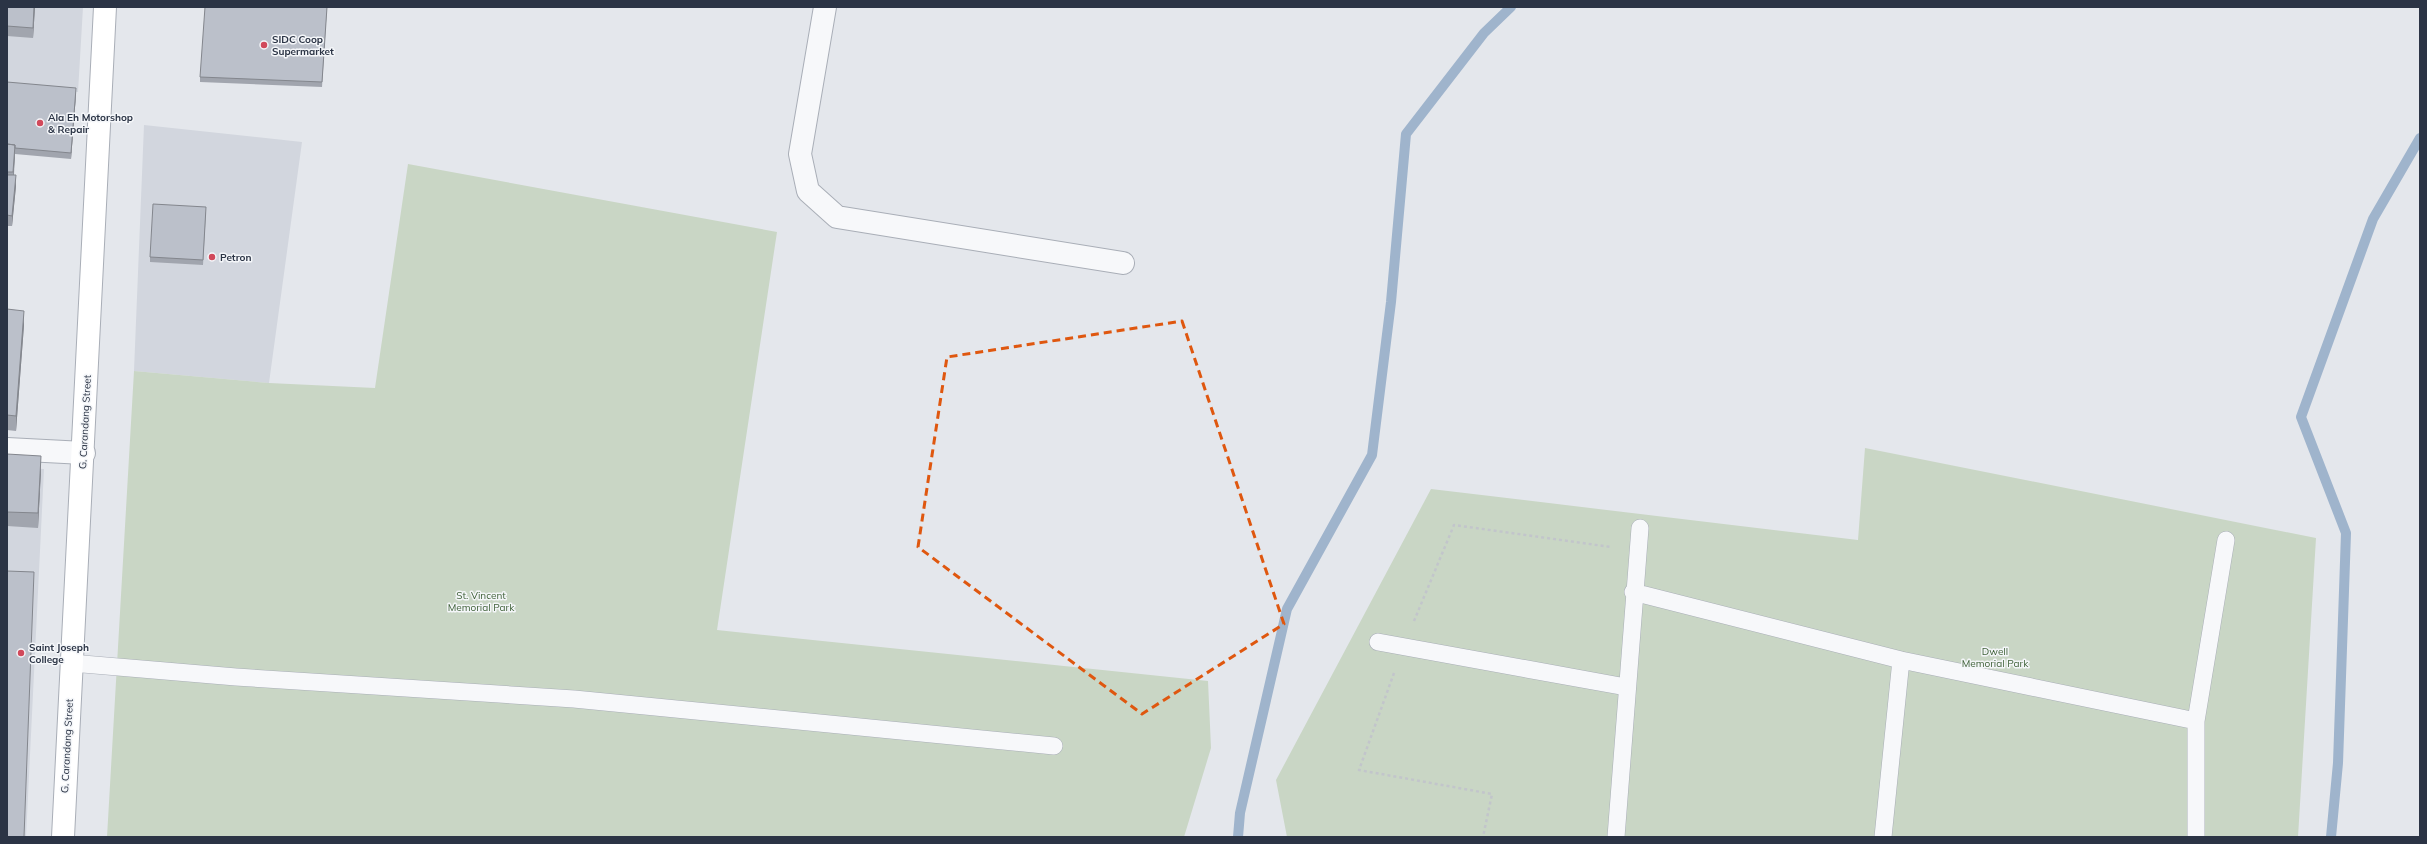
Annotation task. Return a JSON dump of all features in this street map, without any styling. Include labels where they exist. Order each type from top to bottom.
[{"type":"main road","name":"G. Carandang Street","points":[[63,837],[71,663],[84,453],[105,7]]},
{"type":"street","points":[[825,7],[800,154],[808,190],[837,217],[1123,263]]},
{"type":"street","points":[[7,449],[84,453]]},
{"type":"lane","points":[[1616,837],[1633,592],[1640,528]]},
{"type":"lane","points":[[2196,837],[2196,721],[2226,540]]},
{"type":"lane","points":[[1633,592],[1901,660],[2196,721]]},
{"type":"lane","points":[[1378,642],[1626,687]]},
{"type":"lane","points":[[1883,837],[1901,660]]},
{"type":"lane","points":[[71,663],[236,677],[574,698],[1054,746]]},
{"type":"highlighted area","points":[[1182,321],[1284,624],[1142,714],[918,547],[947,357]]},
{"type":"shaded area","points":[[7,7],[83,7],[78,92],[7,87]]},
{"type":"shaded area","name":"Petron","points":[[144,125],[302,142],[269,383],[134,371]]},
{"type":"shaded area","name":"Saint Joseph College","points":[[7,467],[44,469],[26,837],[7,837]]},
{"type":"green space","name":"St. Vincent Memorial Park","points":[[408,164],[777,232],[717,630],[1208,681],[1211,748],[1184,837],[107,837],[134,371],[269,383],[375,388]]},
{"type":"green space","name":"Dwell Memorial Park","points":[[1865,448],[2316,538],[2298,837],[1287,837],[1276,780],[1431,489],[1858,540]]},
{"type":"building","points":[[7,7],[34,7],[33,28],[7,26]]},
{"type":"building","name":"SIDC Coop Supermarket","points":[[205,7],[327,7],[322,82],[200,77]]},
{"type":"building","name":"Ala Eh Motorshop & Repair","points":[[7,82],[76,88],[71,153],[15,148],[15,145],[7,144]]},
{"type":"building","points":[[7,144],[15,145],[13,172],[7,172]]},
{"type":"building","points":[[7,175],[16,175],[12,216],[7,215]]},
{"type":"building","points":[[153,204],[206,207],[203,260],[150,257]]},
{"type":"building","points":[[7,309],[24,311],[16,416],[7,415]]},
{"type":"building","points":[[7,454],[41,456],[38,513],[7,512]]},
{"type":"building","points":[[7,571],[34,572],[24,837],[7,837]]},
{"type":"waterway","points":[[1238,837],[1240,813],[1287,609],[1372,455],[1391,302],[1406,134],[1484,33],[1511,7]]},
{"type":"waterway","points":[[2331,837],[2338,763],[2346,533],[2301,417],[2373,219],[2420,138]]},
{"type":"place","name":"SIDC Coop Supermarket","points":[[264,45]]},
{"type":"place","name":"Ala Eh Motorshop & Repair","points":[[40,123]]},
{"type":"place","name":"Petron","points":[[212,257]]},
{"type":"place","name":"Saint Joseph College","points":[[21,653]]}]
